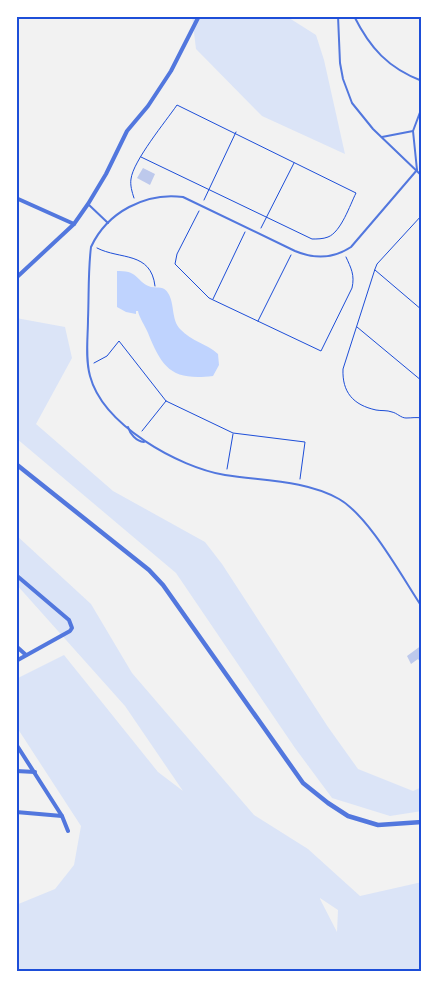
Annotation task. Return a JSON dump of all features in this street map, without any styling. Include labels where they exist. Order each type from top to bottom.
[{"type":"street","points":[[16,278],[74,224],[88,204],[106,174],[127,132],[148,106],[171,71],[199,16]]},
{"type":"street","points":[[16,198],[74,224]]},
{"type":"street","points":[[16,464],[149,570],[163,584],[303,783],[328,804],[348,816],[378,825],[422,822]]},
{"type":"street","points":[[16,575],[69,620],[72,628],[70,631],[16,661]]},
{"type":"street","points":[[16,646],[26,656]]},
{"type":"street","points":[[16,744],[62,816],[68,832]]},
{"type":"street","points":[[16,771],[35,772]]},
{"type":"street","points":[[16,812],[62,816]]},
{"type":"lane","points":[[338,16],[340,63],[348,94],[361,115],[422,176]]},
{"type":"lane","points":[[354,16],[364,36],[375,50],[402,72],[422,80]]},
{"type":"lane","points":[[422,108],[413,131],[418,170],[351,247],[343,252],[331,256],[314,257],[293,250],[183,197],[171,195],[159,196],[135,204],[108,222],[94,240],[92,247],[88,364],[90,376],[106,408],[146,442],[176,459],[205,470],[226,475],[300,485],[324,491],[341,500],[364,520],[422,607]]},
{"type":"lane","points":[[382,137],[413,131]]},
{"type":"lane","points":[[88,204],[108,222]]},
{"type":"lane","points":[[128,427],[129,432],[139,441],[146,442]]},
{"type":"path","points":[[135,204],[131,178],[141,157],[177,104],[356,193],[343,221],[329,237],[312,239],[141,157]]},
{"type":"path","points":[[236,132],[177,254],[175,264],[203,293],[212,299],[320,351],[352,288],[354,278],[343,252]]},
{"type":"path","points":[[259,234],[294,163]]},
{"type":"path","points":[[422,214],[377,264],[343,369],[343,382],[347,392],[355,401],[376,410],[394,412],[405,418],[422,418]]},
{"type":"path","points":[[212,299],[247,228]]},
{"type":"path","points":[[92,247],[137,258],[152,272],[155,286]]},
{"type":"path","points":[[258,321],[293,250]]},
{"type":"path","points":[[375,269],[422,310]]},
{"type":"path","points":[[356,326],[422,381]]},
{"type":"path","points":[[88,364],[98,362],[107,356],[119,341],[166,401],[233,433],[304,442],[300,485]]},
{"type":"path","points":[[138,436],[166,401]]},
{"type":"path","points":[[226,475],[233,433]]},
{"type":"shaded area","points":[[192,16],[286,16],[316,35],[324,60],[345,154],[262,116],[196,49]]},
{"type":"shaded area","points":[[16,318],[65,327],[72,358],[36,424],[113,491],[205,542],[222,564],[328,727],[358,769],[413,791],[422,787],[422,811],[390,816],[332,798],[295,748],[176,573],[16,438]]},
{"type":"shaded area","points":[[16,535],[91,604],[132,673],[254,815],[308,849],[360,896],[422,882],[422,972],[16,972],[16,905],[55,889],[74,865],[81,826],[16,726],[16,679],[64,655],[158,772],[183,791],[125,706],[16,584]],"holes":[[[320,898],[338,910],[337,932]]]},
{"type":"water","points":[[117,271],[129,272],[146,285],[163,288],[166,291],[172,302],[175,321],[180,329],[189,337],[218,354],[219,365],[213,376],[188,376],[170,370],[158,355],[138,311],[136,311],[136,314],[126,312],[117,307]]},
{"type":"building","points":[[143,168],[155,174],[150,185],[137,178]]},
{"type":"building","points":[[422,645],[422,664],[418,659],[411,664],[407,656]]}]
